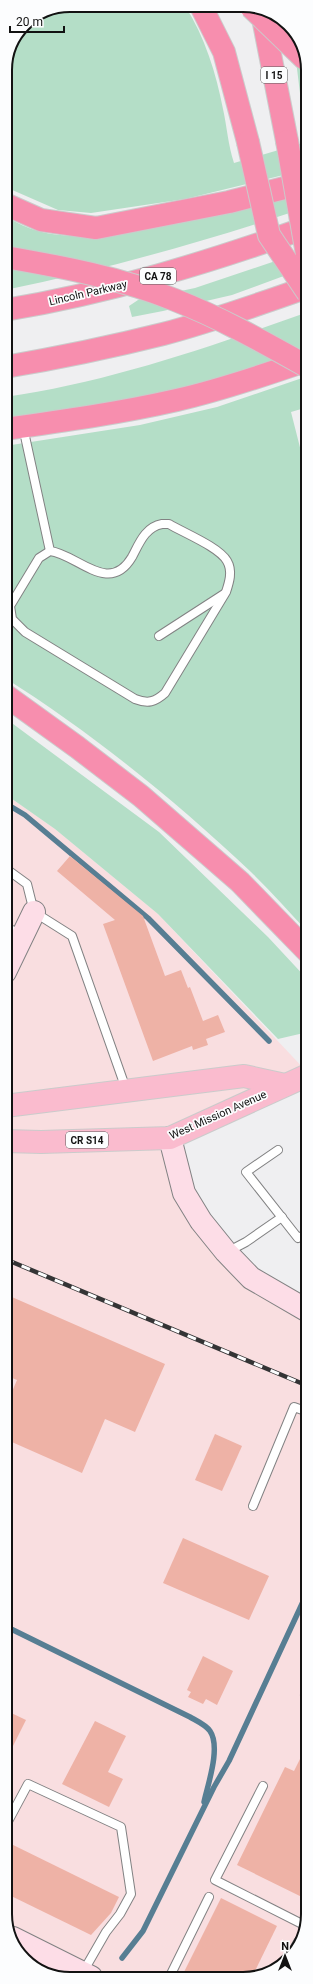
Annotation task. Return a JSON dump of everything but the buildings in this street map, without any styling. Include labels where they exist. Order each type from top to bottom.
[{"type":"highway","points":[[204,12],[224,52],[248,142],[269,235],[301,283]]},
{"type":"highway","points":[[258,14],[298,53]]},
{"type":"highway","name":"I 15","points":[[262,15],[301,220]]},
{"type":"highway","points":[[12,207],[42,220],[96,228],[183,212],[301,184]]},
{"type":"highway","name":"Lincoln Parkway","points":[[12,309],[72,298],[150,278],[236,253],[301,230]]},
{"type":"highway","points":[[12,258],[114,279],[176,300],[260,340],[301,363]]},
{"type":"highway","points":[[12,366],[82,353],[164,333],[301,289]]},
{"type":"highway","points":[[14,428],[92,417],[178,400],[248,381],[301,362]]},
{"type":"highway","points":[[12,700],[141,796],[240,882],[301,945]]},
{"type":"main road","name":"West Mission Avenue","points":[[12,1105],[244,1076],[285,1085]]},
{"type":"main road","name":"West Mission Avenue","points":[[12,1141],[41,1142],[170,1138],[301,1078]]},
{"type":"street","points":[[14,931],[34,912]]},
{"type":"street","points":[[170,1138],[184,1193],[201,1221],[226,1252],[251,1278],[301,1307]]},
{"type":"street","points":[[20,1942],[80,1972]]},
{"type":"lane","points":[[14,428],[50,551]]},
{"type":"lane","points":[[12,601],[39,558],[50,551],[58,552],[94,572],[115,572],[126,566],[151,528],[156,525],[169,524],[221,553],[228,562],[230,572],[226,592],[165,693],[157,700],[149,702],[142,702],[25,632],[12,619]]},
{"type":"lane","points":[[159,636],[226,592]]},
{"type":"lane","points":[[12,873],[27,884],[34,912],[72,936],[124,1078],[126,1091]]},
{"type":"lane","points":[[278,1150],[246,1172],[298,1238],[301,1236]]},
{"type":"lane","points":[[226,1252],[246,1242],[282,1216]]},
{"type":"lane","points":[[253,1506],[294,1406],[301,1409]]},
{"type":"lane","points":[[12,1814],[28,1784],[121,1827],[131,1894],[120,1914],[106,1932],[87,1972]]},
{"type":"lane","points":[[263,1786],[215,1880],[300,1923]]},
{"type":"lane","points":[[172,1972],[209,1898]]},
{"type":"shaded area","points":[[12,799],[55,829],[158,914],[301,1066],[301,1076],[170,1138],[177,1164],[226,1252],[301,1306],[300,1925],[297,1936],[287,1952],[269,1966],[258,1970],[247,1972],[59,1971],[41,1964],[26,1952],[16,1936],[12,1918]]},
{"type":"green space","points":[[70,12],[188,12],[204,43],[213,69],[234,163],[301,143],[301,171],[185,199],[91,213],[58,210],[12,190],[13,59],[16,48],[29,29],[48,16]]},
{"type":"green space","points":[[294,43],[297,48],[301,66],[301,101]]},
{"type":"green space","points":[[301,194],[301,209],[196,242],[120,263],[12,289],[12,220],[31,229],[56,235],[83,236],[111,233]]},
{"type":"green space","points":[[301,252],[301,270],[232,295],[132,317],[129,306],[138,300],[195,288]]},
{"type":"green space","points":[[301,314],[301,352],[215,380],[163,393],[12,418],[12,396],[121,373],[234,338]]},
{"type":"green space","points":[[301,378],[301,409],[291,412],[301,451],[301,924],[251,872],[193,819],[101,745],[12,683],[12,445],[140,425],[217,407]]},
{"type":"green space","points":[[12,723],[159,832],[268,937],[301,972],[301,1034],[278,1039],[158,914],[55,829],[12,799]]},
{"type":"waterway","points":[[12,807],[25,815],[148,918],[269,1041]]},
{"type":"waterway","points":[[122,1958],[143,1931],[214,1787],[229,1761],[301,1606]]},
{"type":"waterway","points":[[12,1629],[190,1717],[206,1727],[210,1731],[213,1738],[214,1756],[211,1776],[204,1802]]},
{"type":"railway","points":[[12,1262],[301,1383]]}]
